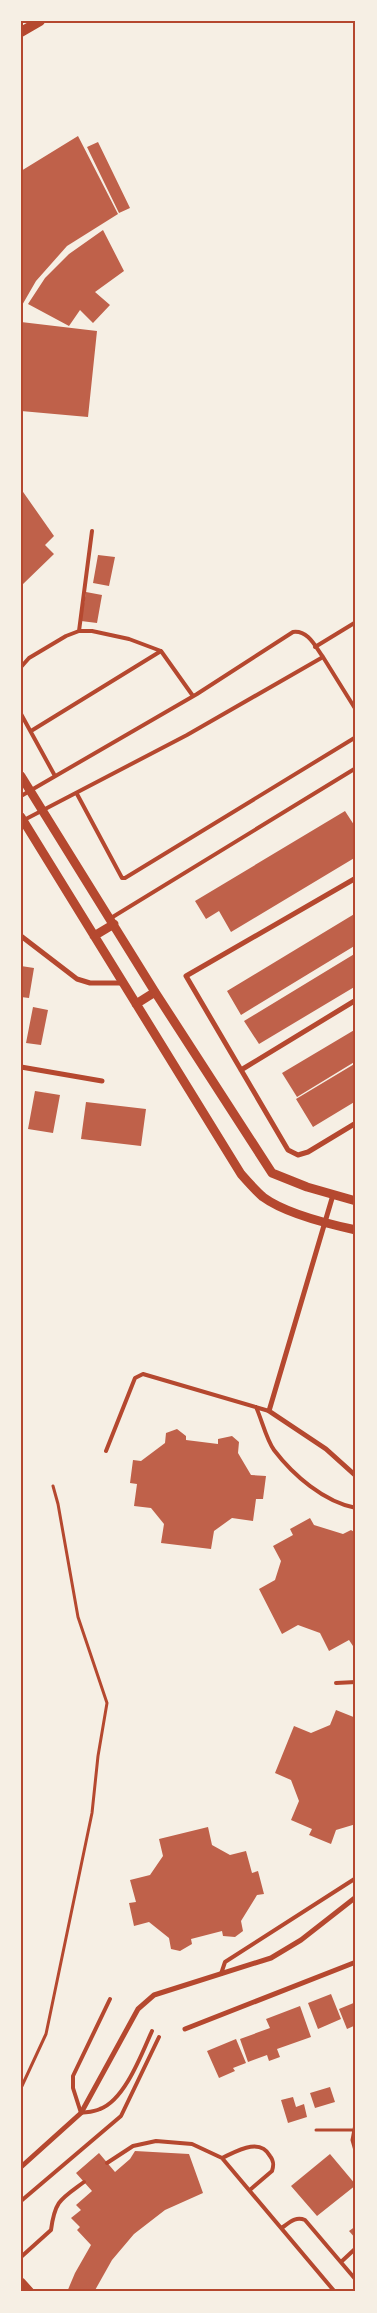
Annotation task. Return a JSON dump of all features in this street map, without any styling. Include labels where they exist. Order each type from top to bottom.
[{"type":"main road","points":[[21,32],[40,21]]},
{"type":"street","points":[[21,776],[155,992],[272,1173],[356,1202]]},
{"type":"street","points":[[22,820],[241,1174],[263,1196],[278,1206],[324,1222],[356,1230]]},
{"type":"street","points":[[356,878],[186,976],[288,1150],[298,1155],[308,1152],[356,1123]]},
{"type":"street","points":[[94,936],[112,921]]},
{"type":"street","points":[[21,936],[78,979],[90,984],[123,983]]},
{"type":"street","points":[[136,1004],[155,992]]},
{"type":"street","points":[[241,1070],[356,1000]]},
{"type":"street","points":[[21,1066],[102,1081]]},
{"type":"street","points":[[333,1195],[269,1411],[326,1449],[356,1476]]},
{"type":"street","points":[[21,2167],[81,2113],[129,2024],[146,2000],[154,1995],[271,1958],[301,1940],[356,1897]]},
{"type":"street","points":[[185,2029],[356,1962]]},
{"type":"street","points":[[21,2282],[30,2292]]},
{"type":"lane","points":[[79,631],[92,531]]},
{"type":"lane","points":[[316,647],[356,622]]},
{"type":"lane","points":[[21,667],[29,658],[79,631],[108,634],[161,651],[193,696]]},
{"type":"lane","points":[[21,796],[193,696],[293,632],[301,631],[306,634],[323,657],[356,710]]},
{"type":"lane","points":[[31,731],[161,651]]},
{"type":"lane","points":[[22,820],[77,794],[187,735],[323,657]]},
{"type":"lane","points":[[21,714],[55,776]]},
{"type":"lane","points":[[77,794],[122,878],[126,878],[356,737]]},
{"type":"lane","points":[[112,921],[356,768]]},
{"type":"lane","points":[[106,1450],[135,1378],[143,1374],[269,1411]]},
{"type":"lane","points":[[256,1407],[273,1449],[307,1484],[345,1506],[356,1508]]},
{"type":"lane","points":[[336,1683],[356,1682]]},
{"type":"lane","points":[[221,1974],[225,1962],[356,1878]]},
{"type":"lane","points":[[110,1999],[73,2076],[73,2088],[81,2113],[101,2109],[113,2102],[132,2075],[152,2031]]},
{"type":"lane","points":[[21,2201],[121,2116],[159,2037]]},
{"type":"lane","points":[[108,2162],[133,2146],[156,2141],[192,2144],[222,2158],[251,2188],[336,2292]]},
{"type":"lane","points":[[222,2158],[245,2148],[259,2146],[268,2150],[273,2161],[272,2171],[251,2188]]},
{"type":"lane","points":[[21,2257],[51,2230],[53,2211],[58,2202],[84,2182]]},
{"type":"lane","points":[[283,2228],[294,2220],[300,2218],[305,2220],[356,2280]]},
{"type":"lane","points":[[341,2262],[356,2248]]},
{"type":"path","points":[[21,2088],[46,2034],[92,1813],[107,1703],[78,1617],[58,1504],[53,1486]]},
{"type":"path","points":[[356,2119],[352,2130],[352,2140],[356,2154]]},
{"type":"path","points":[[316,2130],[352,2130]]},
{"type":"building","points":[[78,136],[118,214],[67,246],[36,281],[21,307],[21,171]]},
{"type":"building","points":[[98,142],[130,208],[119,213],[87,147]]},
{"type":"building","points":[[103,230],[124,271],[95,292],[110,305],[93,323],[80,310],[69,326],[28,304],[45,278],[69,254]]},
{"type":"building","points":[[21,322],[97,331],[88,417],[21,411]]},
{"type":"building","points":[[21,489],[54,536],[45,545],[54,554],[21,586]]},
{"type":"building","points":[[98,555],[115,557],[109,586],[93,583]]},
{"type":"building","points":[[86,592],[102,595],[97,623],[81,621]]},
{"type":"building","points":[[345,811],[356,828],[356,857],[231,932],[219,911],[206,919],[195,901]]},
{"type":"building","points":[[356,913],[356,945],[241,1015],[227,991]]},
{"type":"building","points":[[356,953],[356,986],[259,1044],[244,1021]]},
{"type":"building","points":[[21,966],[34,968],[29,998],[21,997]]},
{"type":"building","points":[[33,1007],[48,1010],[41,1045],[26,1043]]},
{"type":"building","points":[[356,1029],[356,1061],[297,1097],[282,1073]]},
{"type":"building","points":[[356,1063],[356,1101],[313,1127],[296,1099]]},
{"type":"building","points":[[35,1091],[60,1095],[53,1133],[28,1129]]},
{"type":"building","points":[[86,1102],[146,1109],[141,1146],[81,1139]]},
{"type":"building","points":[[177,1429],[186,1436],[186,1440],[218,1444],[218,1439],[232,1436],[239,1442],[238,1453],[251,1475],[266,1476],[263,1499],[256,1499],[253,1521],[232,1518],[214,1531],[211,1549],[161,1543],[164,1524],[151,1508],[134,1506],[137,1484],[130,1483],[133,1460],[141,1461],[165,1443],[166,1433]]},
{"type":"building","points":[[310,1518],[314,1525],[343,1534],[351,1530],[356,1533],[356,1645],[353,1646],[349,1640],[329,1651],[320,1633],[298,1625],[282,1634],[259,1589],[275,1580],[281,1561],[273,1546],[293,1535],[290,1529]]},
{"type":"building","points":[[336,1710],[356,1718],[356,1824],[336,1830],[331,1844],[309,1835],[312,1829],[291,1820],[299,1801],[291,1780],[275,1773],[294,1726],[311,1733],[330,1725]]},
{"type":"building","points":[[208,1827],[212,1845],[230,1855],[246,1851],[252,1873],[258,1871],[264,1894],[257,1895],[241,1921],[243,1931],[235,1937],[223,1936],[222,1931],[191,1939],[192,1944],[180,1951],[171,1949],[169,1938],[149,1922],[134,1926],[129,1903],[136,1902],[130,1880],[150,1875],[163,1856],[159,1839]]},
{"type":"building","points":[[331,1994],[341,2019],[318,2029],[308,2003]]},
{"type":"building","points":[[356,2002],[356,2025],[347,2029],[339,2009]]},
{"type":"building","points":[[300,2006],[311,2037],[277,2049],[280,2057],[269,2061],[267,2055],[248,2062],[240,2039],[270,2028],[266,2019]]},
{"type":"building","points":[[236,2039],[246,2063],[233,2068],[235,2071],[219,2078],[207,2051]]},
{"type":"building","points":[[330,2087],[335,2102],[315,2108],[310,2093]]},
{"type":"building","points":[[293,2097],[296,2107],[304,2104],[307,2117],[288,2123],[281,2100]]},
{"type":"building","points":[[135,2151],[189,2154],[203,2193],[165,2210],[134,2234],[112,2260],[94,2292],[67,2292],[75,2273],[91,2245],[77,2230],[80,2227],[71,2218],[81,2210],[76,2205],[92,2191],[76,2173],[99,2153],[115,2172],[130,2159]]},
{"type":"building","points":[[330,2154],[356,2185],[317,2216],[291,2186]]},
{"type":"building","points":[[356,2226],[356,2239],[349,2231]]}]
